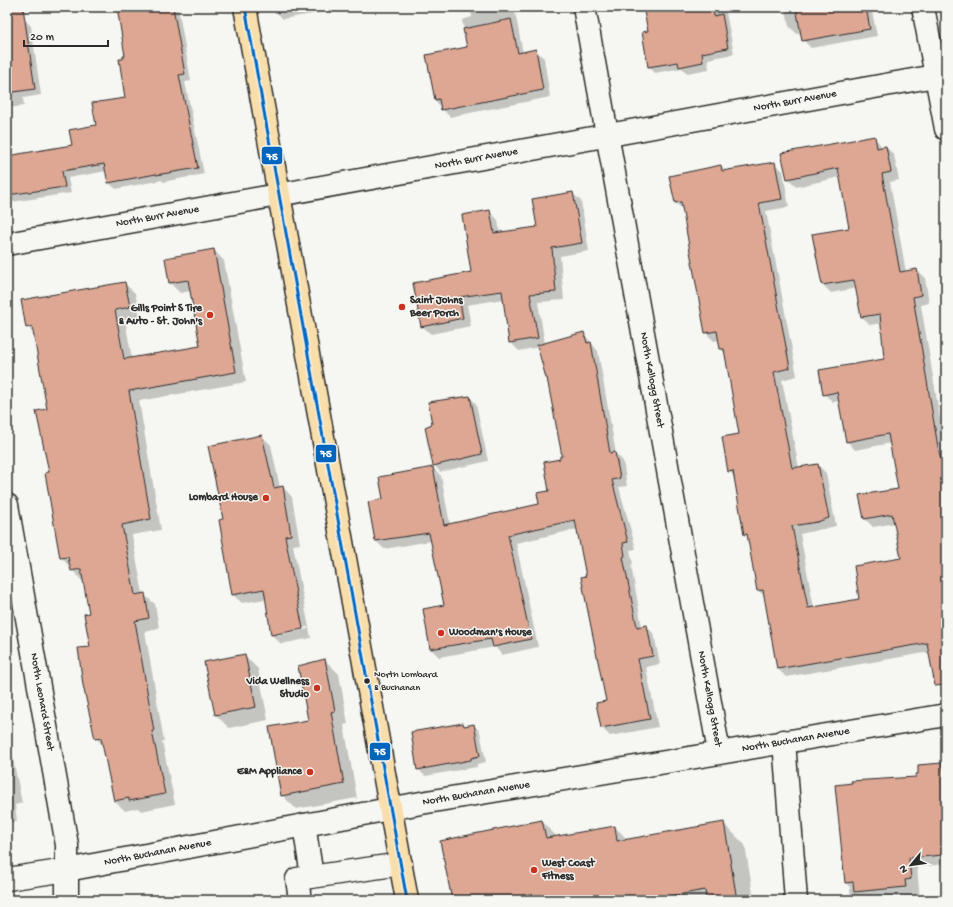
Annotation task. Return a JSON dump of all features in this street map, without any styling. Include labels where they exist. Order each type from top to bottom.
[{"type":"main road","points":[[244,7],[407,900]]},
{"type":"street","name":"North Kellogg Street","points":[[584,7],[719,752]]},
{"type":"street","points":[[924,7],[941,75],[946,129]]},
{"type":"street","name":"North Burr Avenue","points":[[7,244],[941,75]]},
{"type":"street","name":"North Leonard Street","points":[[7,505],[67,845],[67,900]]},
{"type":"street","name":"North Buchanan Avenue","points":[[7,879],[66,870],[391,808],[946,715]]},
{"type":"street","points":[[784,741],[796,900]]},
{"type":"street","points":[[304,825],[312,876]]},
{"type":"street","points":[[300,900],[297,879],[400,864]]},
{"type":"building","points":[[7,7],[23,7],[35,89],[7,93]]},
{"type":"building","points":[[117,7],[173,7],[185,74],[179,75],[198,168],[108,183],[104,164],[62,171],[65,187],[7,195],[7,156],[72,145],[69,130],[96,125],[92,103],[125,98],[119,59],[123,59],[123,56],[125,56]]},
{"type":"building","points":[[643,7],[713,7],[714,16],[722,14],[728,48],[702,53],[703,62],[679,67],[678,62],[648,67],[642,32],[648,31]]},
{"type":"building","points":[[796,7],[866,7],[870,29],[802,41]]},
{"type":"building","points":[[511,19],[518,53],[536,49],[543,90],[441,110],[439,99],[435,100],[426,55],[467,47],[463,29]]},
{"type":"building","points":[[875,136],[877,148],[886,146],[891,172],[882,174],[900,272],[917,269],[921,295],[913,297],[938,447],[946,479],[946,685],[935,686],[927,643],[777,669],[763,590],[757,591],[747,534],[744,535],[733,471],[728,472],[722,437],[739,434],[724,349],[720,349],[717,331],[705,333],[681,202],[675,203],[669,176],[721,165],[722,171],[775,162],[782,199],[759,203],[790,368],[774,372],[792,468],[818,464],[829,518],[817,522],[792,526],[808,608],[859,599],[854,566],[901,558],[892,514],[864,519],[859,495],[898,489],[888,434],[846,442],[837,392],[823,395],[819,370],[884,359],[880,314],[861,317],[854,280],[822,285],[812,234],[849,228],[838,168],[787,179],[781,153]]},
{"type":"building","points":[[573,192],[582,243],[552,248],[556,292],[530,294],[538,338],[509,343],[502,291],[459,297],[463,318],[421,327],[413,283],[471,272],[462,215],[490,210],[494,233],[537,227],[532,199]]},
{"type":"building","points":[[214,249],[236,372],[129,391],[151,519],[122,525],[135,595],[145,593],[149,618],[135,621],[154,731],[152,731],[165,794],[129,801],[129,798],[114,801],[101,738],[95,739],[83,685],[78,648],[90,647],[84,614],[89,613],[81,569],[71,571],[68,557],[60,558],[45,473],[49,472],[36,411],[47,409],[32,326],[26,328],[21,300],[125,282],[130,307],[115,310],[124,359],[200,346],[188,280],[169,283],[165,258]]},
{"type":"building","points":[[584,332],[587,343],[591,342],[610,453],[615,452],[620,478],[612,480],[628,542],[623,543],[625,556],[623,557],[637,627],[647,625],[653,656],[638,659],[650,719],[601,728],[596,703],[606,701],[581,577],[586,576],[575,520],[508,535],[531,639],[493,647],[491,639],[430,649],[423,609],[444,605],[429,533],[375,541],[368,502],[383,499],[379,477],[433,467],[444,525],[539,504],[537,493],[549,491],[544,462],[560,459],[560,456],[562,456],[547,378],[537,345]]},
{"type":"building","points":[[470,396],[482,454],[433,466],[425,427],[432,424],[428,402]]},
{"type":"building","points":[[262,435],[274,488],[283,486],[291,535],[285,536],[303,629],[271,635],[264,589],[232,595],[219,520],[223,519],[208,446]]},
{"type":"building","points":[[245,654],[256,707],[215,715],[204,662]]},
{"type":"building","points":[[325,659],[335,711],[331,712],[344,784],[281,796],[269,727],[308,720],[298,666]]},
{"type":"building","points":[[463,723],[464,726],[474,724],[480,756],[471,758],[471,760],[417,770],[411,732]]},
{"type":"building","points":[[942,763],[946,785],[946,854],[909,858],[911,879],[905,880],[906,887],[854,892],[853,882],[845,883],[835,785],[852,783],[851,781],[916,777],[916,774],[918,774],[918,765]]},
{"type":"building","name":"West Coast Fitness","points":[[542,820],[546,838],[615,826],[617,841],[724,822],[737,900],[706,900],[705,890],[648,900],[452,900],[440,841]]},
{"type":"transit line","name":"75","points":[[245,7],[407,900]]},
{"type":"place","name":"Saint Johns Beer Porch","points":[[402,307]]},
{"type":"place","name":"Gills Point S Tire & Auto - St. John's","points":[[210,315]]},
{"type":"place","name":"Lombard House","points":[[266,498]]},
{"type":"place","name":"Woodman's House","points":[[441,633]]},
{"type":"place","name":"North Lombard & Buchanan","points":[[367,681]]},
{"type":"place","name":"Vida Wellness Studio","points":[[317,688]]},
{"type":"place","name":"E&M Appliance","points":[[310,772]]},
{"type":"place","name":"West Coast Fitness","points":[[534,870]]}]
